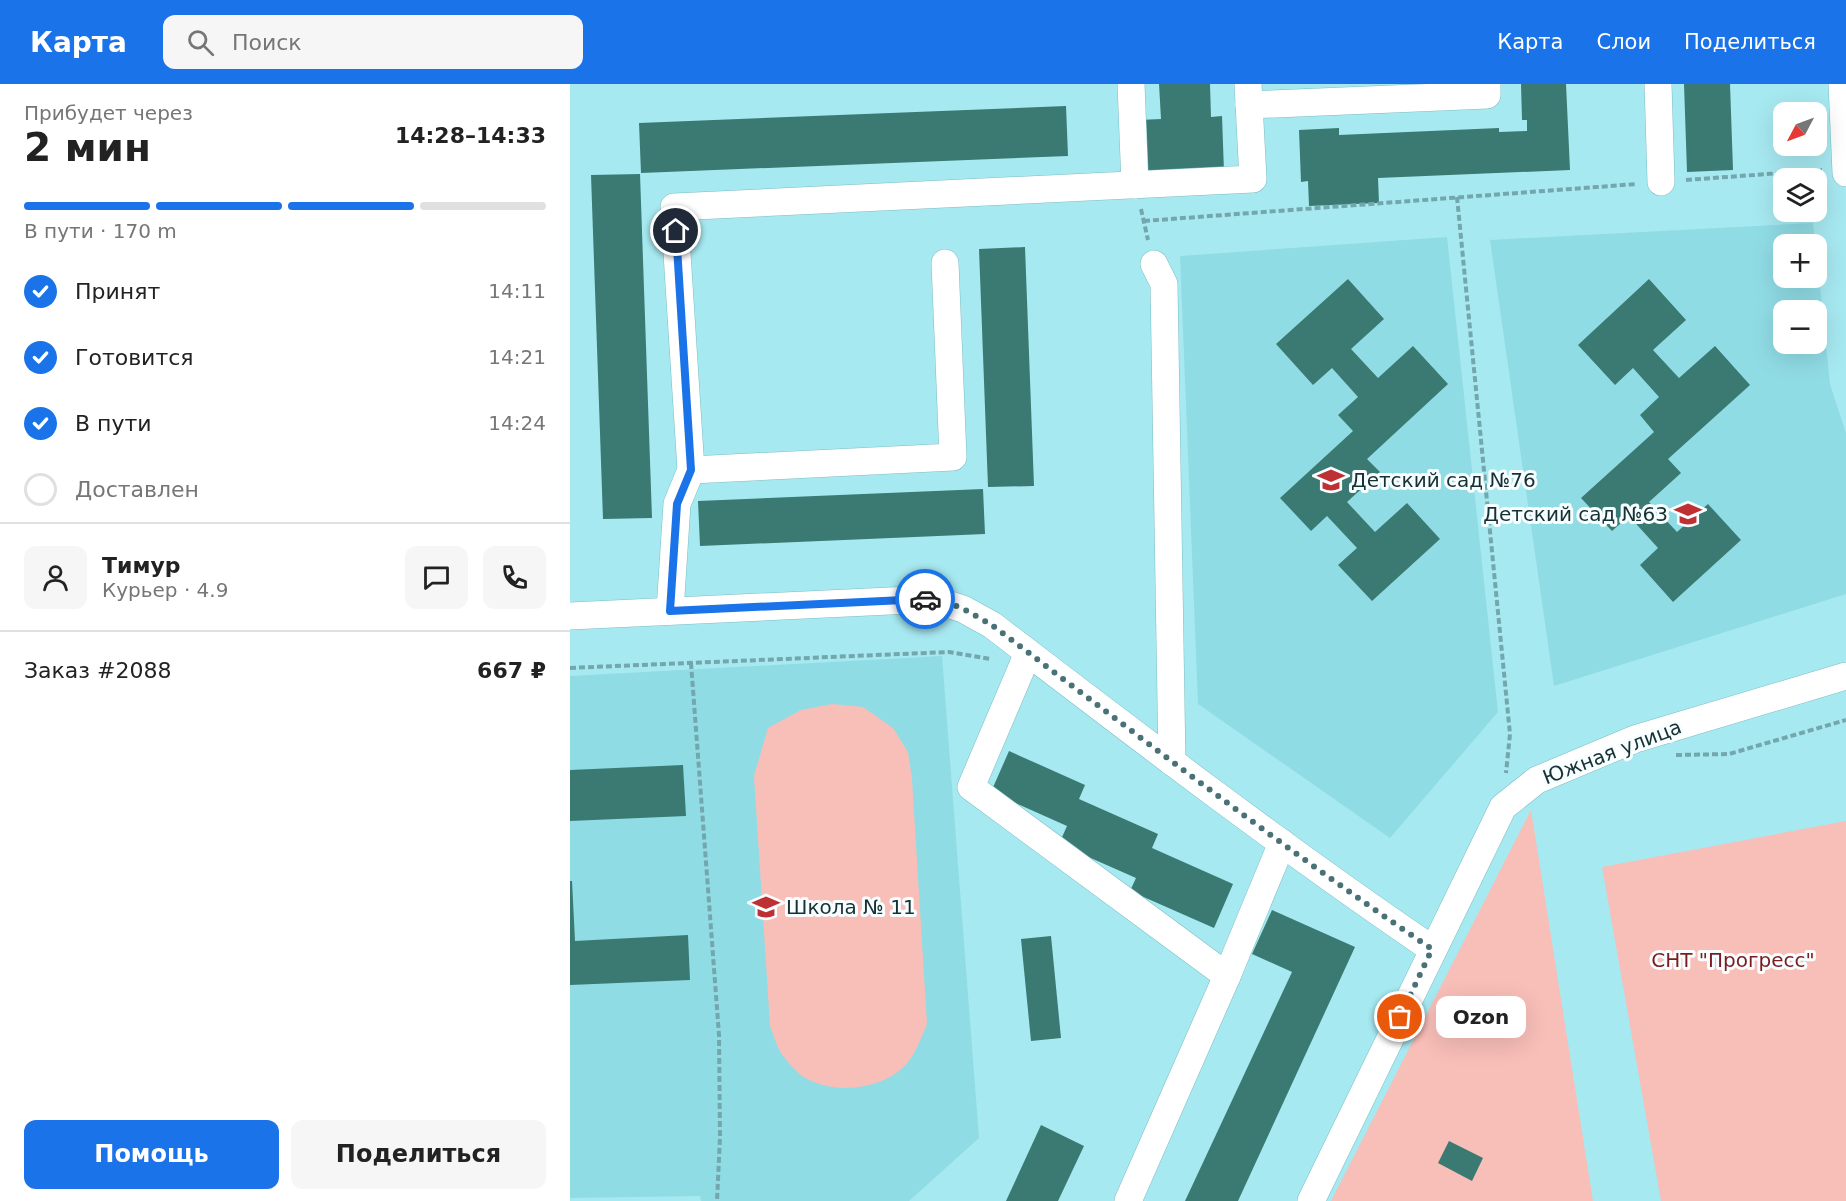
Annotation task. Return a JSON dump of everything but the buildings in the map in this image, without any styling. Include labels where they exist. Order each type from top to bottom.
[{"type":"street","points":[[1131,84],[1135,185]]},
{"type":"street","points":[[670,611],[677,504],[691,470],[674,207],[1253,179],[1249,95],[1487,95],[1487,84]]},
{"type":"street","points":[[1658,84],[1661,182]]},
{"type":"street","points":[[1842,84],[1846,173]]},
{"type":"street","points":[[691,470],[953,457],[945,263]]},
{"type":"street","points":[[1154,264],[1164,284],[1172,762]]},
{"type":"street","points":[[570,616],[932,599],[963,609],[983,620],[1028,653],[1346,891],[1432,949]]},
{"type":"street","points":[[1028,653],[972,787],[1227,976]]},
{"type":"street","name":"Южная улица","points":[[1311,1201],[1503,807],[1537,780],[1635,739],[1846,676]]},
{"type":"street","points":[[1128,1201],[1227,976],[1282,843]]},
{"type":"path","points":[[1144,221],[1846,168]]},
{"type":"path","points":[[1135,185],[1154,264]]},
{"type":"path","points":[[1457,197],[1510,734],[1503,807]]},
{"type":"path","points":[[691,663],[719,1035],[720,1137],[717,1201]]},
{"type":"path","points":[[1673,755],[1729,754],[1846,720]]},
{"type":"shaded area","name":"Детский сад №63","points":[[1813,223],[1814,234],[1773,234],[1773,288],[1820,288],[1821,300],[1773,300],[1773,354],[1827,354],[1830,384],[1846,433],[1846,594],[1554,686],[1490,240]]},
{"type":"shaded area","name":"Детский сад №76","points":[[1447,237],[1498,712],[1390,838],[1198,704],[1180,256]]},
{"type":"shaded area","name":"Школа № 11","points":[[942,656],[979,1138],[909,1201],[701,1201],[700,1196],[570,1198],[570,676]]},
{"type":"green space","points":[[832,704],[863,707],[893,728],[908,752],[912,779],[927,1024],[913,1056],[899,1071],[877,1083],[851,1088],[825,1086],[802,1076],[781,1053],[770,1026],[754,776],[768,728],[801,710]]},
{"type":"green space","points":[[1531,810],[1593,1201],[1331,1201]]},
{"type":"green space","name":"СНТ \"Прогресс\"","points":[[1846,821],[1846,1201],[1661,1201],[1602,867]]},
{"type":"way so far","points":[[925,599],[963,609],[993,626],[1346,891],[1432,949],[1400,1017]]},
{"type":"place","name":"Детский сад №76","points":[[1331,480]]},
{"type":"place","name":"Детский сад №63","points":[[1688,514]]},
{"type":"place","name":"Школа № 11","points":[[766,907]]},
{"type":"place","name":"Ozon","points":[[1400,1017]]},
{"type":"route","points":[[676,231],[691,470],[677,504],[670,611],[925,599]]}]
